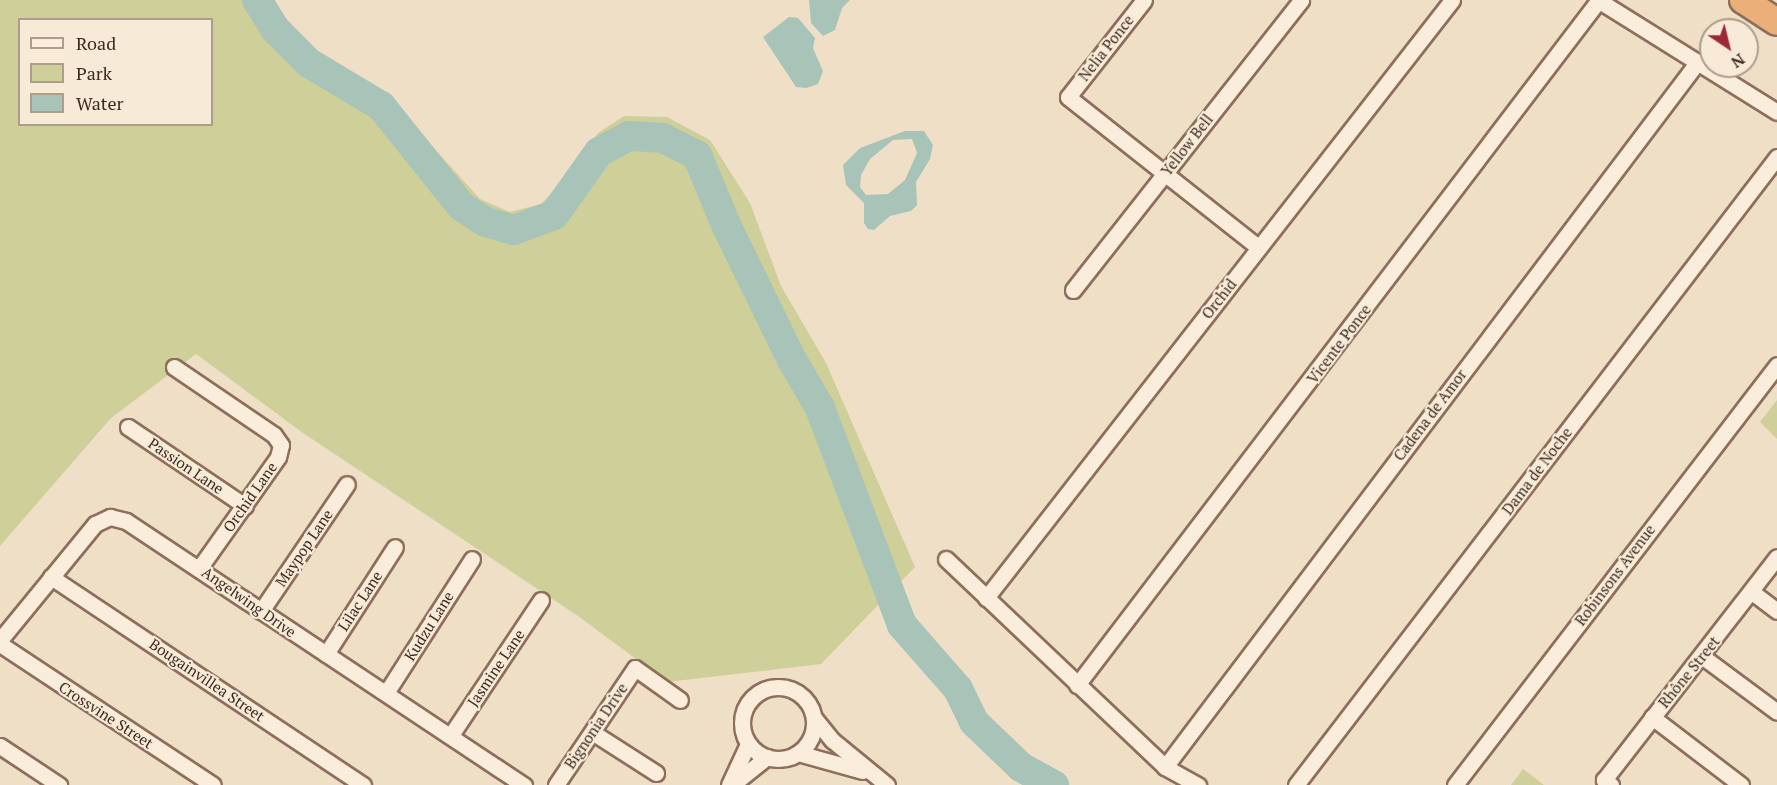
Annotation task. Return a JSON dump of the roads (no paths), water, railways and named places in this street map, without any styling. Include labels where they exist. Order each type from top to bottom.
[{"type":"highway","points":[[1743,0],[1777,22]]},
{"type":"street","name":"Nelia Ponce","points":[[1144,0],[1068,97],[1165,173]]},
{"type":"street","name":"Yellow Bell","points":[[1073,290],[1301,0]]},
{"type":"street","name":"Orchid","points":[[986,598],[1452,0]]},
{"type":"street","points":[[1598,0],[1696,64],[1777,112]]},
{"type":"street","name":"Vicente Ponce","points":[[1077,686],[1598,0]]},
{"type":"street","name":"Cadena de Amor","points":[[1165,766],[1696,64]]},
{"type":"street","name":"Dama de Noche","points":[[1296,785],[1777,157]]},
{"type":"street","points":[[1165,173],[1259,248]]},
{"type":"street","name":"Robinsons Avenue","points":[[1455,785],[1777,365]]},
{"type":"street","name":"Orchid Lane","points":[[174,367],[279,440],[278,458],[200,567]]},
{"type":"street","name":"Passion Lane","points":[[128,427],[245,506]]},
{"type":"street","name":"Maypop Lane","points":[[261,611],[347,484]]},
{"type":"street","name":"Angelwing Drive","points":[[0,642],[95,524],[110,517],[126,521],[200,567],[261,611],[524,785]]},
{"type":"street","name":"Lilac Lane","points":[[326,654],[394,547]]},
{"type":"street","name":"Rhône Street","points":[[1611,785],[1604,780],[1702,657],[1777,557]]},
{"type":"street","name":"Kudzu Lane","points":[[386,693],[472,559]]},
{"type":"street","points":[[946,559],[1077,686],[1165,766],[1198,785]]},
{"type":"street","name":"Bougainvillea Street","points":[[51,577],[363,785]]},
{"type":"street","points":[[1752,592],[1777,611]]},
{"type":"street","name":"Jasmine Lane","points":[[451,735],[541,600]]},
{"type":"street","name":"Crossvine Street","points":[[0,642],[213,785]]},
{"type":"street","points":[[1702,657],[1777,712]]},
{"type":"street","name":"Bignonia Drive","points":[[556,785],[635,668],[680,700]]},
{"type":"street","points":[[730,785],[748,744],[742,721],[745,709],[760,691],[784,687],[805,698],[815,719],[871,774],[887,785]]},
{"type":"street","points":[[1652,717],[1741,785]]},
{"type":"street","points":[[798,753],[811,738],[815,719]]},
{"type":"street","points":[[592,732],[656,773]]},
{"type":"street","points":[[748,744],[766,757],[777,759],[798,753],[825,757],[871,774]]},
{"type":"street","points":[[0,746],[59,785]]},
{"type":"street","points":[[730,785],[766,757]]},
{"type":"water","points":[[809,0],[850,0],[842,8],[835,30],[823,36],[811,23]]},
{"type":"water","points":[[789,17],[798,18],[815,38],[813,48],[823,71],[818,84],[806,88],[796,87],[763,37]]},
{"type":"water","points":[[905,131],[924,131],[933,145],[930,159],[916,182],[917,205],[911,211],[890,216],[874,230],[868,229],[864,223],[864,203],[846,185],[843,165],[860,148]],"holes":[[[912,139],[917,153],[905,180],[888,194],[866,195],[860,187],[861,175],[870,159],[893,140]]]},
{"type":"waterway","points":[[257,0],[276,30],[309,63],[381,106],[461,206],[486,222],[514,230],[554,215],[599,152],[629,136],[663,138],[697,155],[727,227],[792,360],[820,408],[902,625],[958,689],[974,722],[1021,767],[1054,785]]}]
